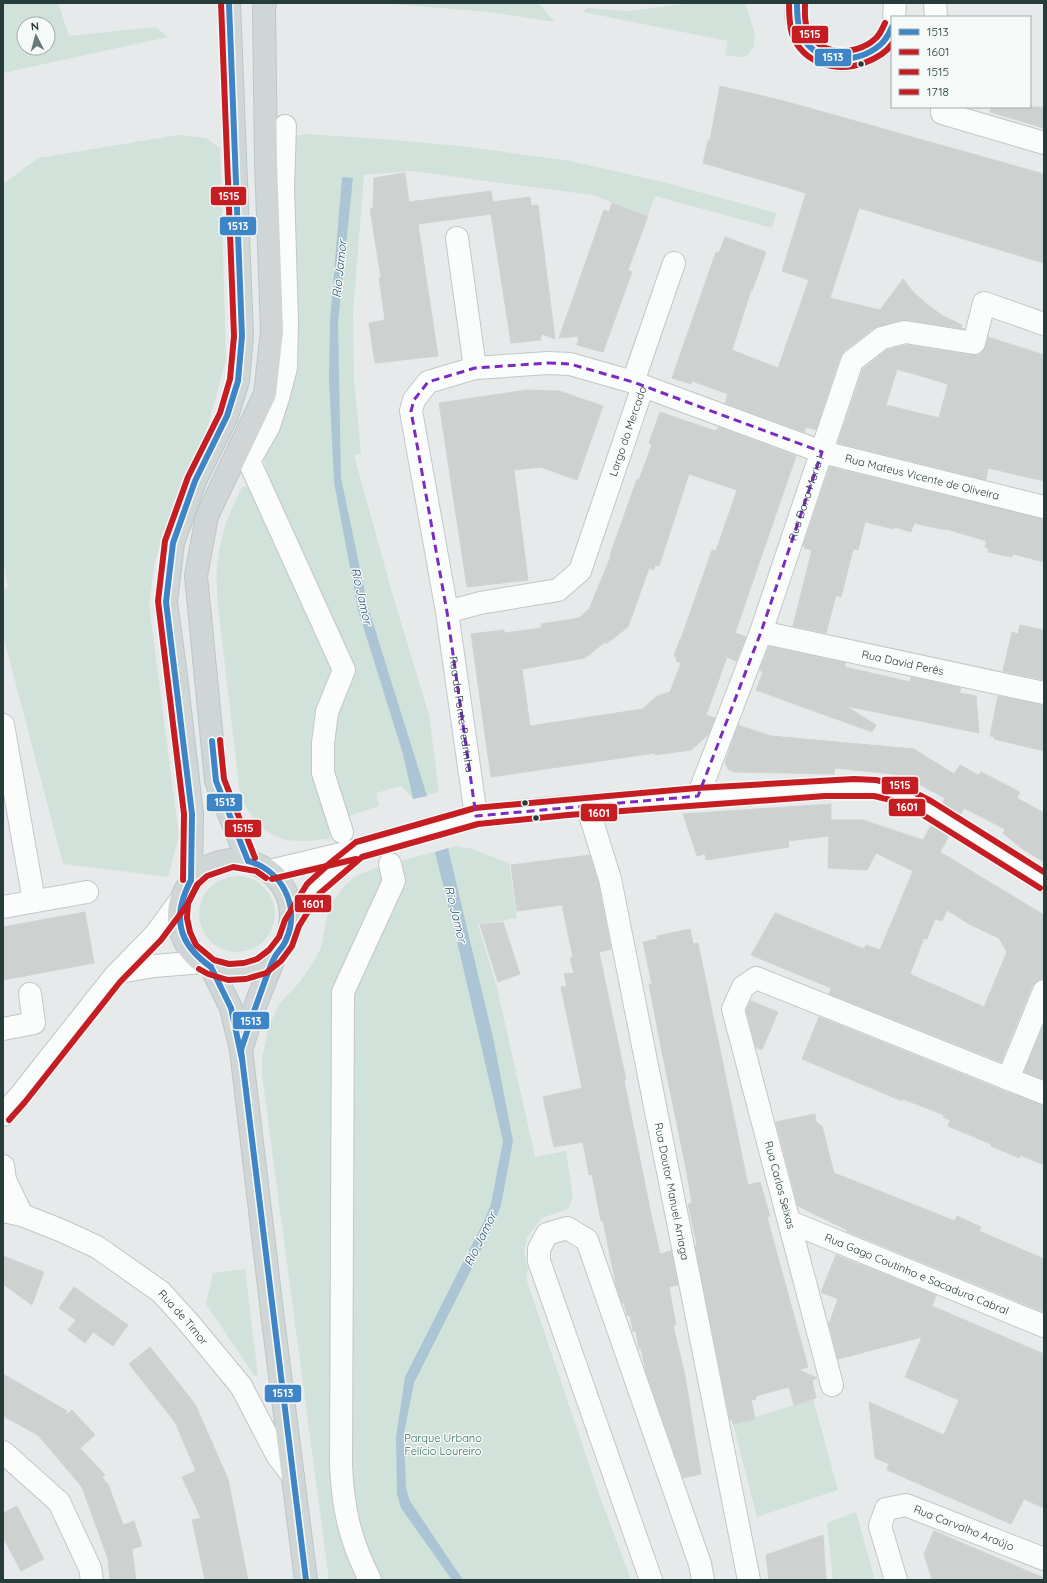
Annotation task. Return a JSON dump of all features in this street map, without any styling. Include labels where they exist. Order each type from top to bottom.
[{"type":"main road","points":[[192,880],[192,814],[166,602],[173,543],[195,482],[227,416],[238,380],[242,336],[229,3]]},
{"type":"main road","points":[[248,860],[216,780],[196,576],[207,516],[265,394],[272,331],[266,154],[265,3]]},
{"type":"main road","points":[[241,1050],[257,1001],[275,956],[286,941],[292,923],[291,903],[283,886],[270,871],[259,864],[248,860],[232,859],[203,869],[185,890],[180,902],[179,918],[182,935],[190,950],[207,964],[228,972],[245,971],[261,966],[275,956]]},
{"type":"main road","points":[[207,964],[230,1008],[241,1050],[292,1476],[306,1580]]},
{"type":"street","points":[[797,3],[795,15],[798,28],[806,43],[822,56],[843,61],[859,58],[874,50],[885,40],[891,29]]},
{"type":"street","points":[[894,16],[895,3]]},
{"type":"street","points":[[935,3],[936,16]]},
{"type":"street","points":[[942,110],[1044,143]]},
{"type":"street","points":[[286,126],[283,187],[287,321],[286,368],[269,426],[249,461],[344,670],[327,712],[323,743],[324,773],[342,832]]},
{"type":"street","points":[[457,238],[475,368]]},
{"type":"street","points":[[638,384],[674,263]]},
{"type":"street","name":"Rua Dona Maria I","points":[[698,796],[761,632],[852,361],[882,338],[905,332],[974,343],[984,303],[1044,324]]},
{"type":"street","name":"Largo do Mercado","points":[[548,363],[570,364],[638,384],[580,570],[558,590],[480,603],[447,612],[411,411],[414,400],[428,382],[475,368],[548,363]]},
{"type":"street","name":"Rua Mateus Vicente de Oliveira","points":[[638,384],[822,452],[1044,507]]},
{"type":"street","name":"Rua da Ponte Pedrinha","points":[[447,612],[467,819]]},
{"type":"street","name":"Rua David Perês","points":[[761,632],[1044,693]]},
{"type":"street","points":[[3,724],[34,901]]},
{"type":"street","points":[[270,871],[358,850],[467,819],[587,805],[698,796],[854,787],[875,788],[898,793],[927,808],[1044,881]]},
{"type":"street","name":"Rua Doutor Manuel Arriaga","points":[[587,805],[610,879],[749,1580]]},
{"type":"street","points":[[292,923],[313,889],[358,850]]},
{"type":"street","points":[[370,1580],[353,1541],[347,1522],[342,1493],[343,992],[394,881],[390,864]]},
{"type":"street","points":[[3,907],[87,892]]},
{"type":"street","points":[[3,1115],[114,977],[155,935],[180,902]]},
{"type":"street","points":[[120,972],[154,966],[207,964]]},
{"type":"street","name":"Rua Carlos Seixas","points":[[832,1385],[733,1009],[743,987],[756,978],[1008,1079]]},
{"type":"street","points":[[1044,991],[1008,1079],[1044,1093]]},
{"type":"street","points":[[3,1028],[34,1023],[30,994]]},
{"type":"street","name":"Rua de Timor","points":[[3,1166],[12,1213],[60,1230],[97,1247],[161,1292],[189,1323],[241,1386],[277,1455],[292,1476]]},
{"type":"street","name":"Rua Gago Coutinho e Sacadura Cabral","points":[[790,1222],[1044,1326]]},
{"type":"street","points":[[651,1580],[539,1261],[539,1249],[547,1234],[567,1228],[587,1240],[700,1564],[703,1580]]},
{"type":"street","points":[[3,1452],[59,1502],[90,1568],[92,1580]]},
{"type":"street","name":"Rua Carvalho Araújo","points":[[896,1580],[880,1526],[886,1509],[906,1505],[1044,1559]]},
{"type":"highlighted area","points":[[548,363],[570,364],[633,382],[822,452],[761,632],[698,796],[476,816],[447,612],[411,411],[414,400],[428,382],[475,368]]},
{"type":"green space","points":[[3,3],[58,3],[69,36],[155,27],[168,37],[3,73]]},
{"type":"green space","points":[[380,3],[538,3],[555,22],[489,12]]},
{"type":"green space","points":[[692,3],[745,3],[755,34],[754,46],[748,55],[740,57],[725,55],[728,41],[583,12],[587,8],[629,11]]},
{"type":"green space","points":[[306,134],[460,146],[570,161],[663,182],[776,213],[772,228],[655,196],[648,215],[592,195],[411,171],[364,175],[353,313],[354,379],[361,454],[354,455],[391,589],[429,715],[439,792],[413,799],[401,786],[376,793],[379,806],[331,822],[332,827],[329,839],[298,841],[280,838],[265,829],[253,817],[243,802],[240,794],[217,598],[217,563],[224,530],[230,512],[242,487],[268,485],[263,454],[294,136]]},
{"type":"green space","points":[[178,135],[206,138],[220,148],[226,360],[208,425],[155,560],[149,604],[179,836],[168,877],[63,864],[3,635],[3,590],[8,587],[3,558],[3,184],[38,158]]},
{"type":"green space","name":"Parque Urbano Felício Loureiro","points":[[457,846],[472,849],[509,863],[517,918],[478,925],[497,987],[535,1157],[566,1151],[573,1197],[568,1209],[542,1218],[527,1238],[524,1251],[528,1269],[526,1278],[599,1494],[631,1580],[329,1580],[262,1075],[262,1059],[268,1028],[279,1004],[299,983],[314,961],[321,948],[329,907],[344,886],[356,876],[380,866]]},
{"type":"green space","points":[[230,876],[244,876],[252,878],[258,882],[269,893],[273,899],[275,914],[273,929],[264,941],[252,950],[244,952],[230,952],[222,950],[216,946],[205,935],[201,929],[199,921],[199,907],[201,899],[205,893],[216,882],[222,878]]},
{"type":"green space","points":[[245,1269],[258,1376],[254,1375],[206,1304],[213,1273]]},
{"type":"green space","points":[[813,1399],[838,1490],[757,1517],[733,1424]]},
{"type":"green space","points":[[856,1512],[875,1580],[833,1580],[827,1523]]},
{"type":"water","name":"Rio Jamor","points":[[342,177],[353,178],[338,323],[341,478],[368,607],[427,796],[413,799],[403,754],[358,610],[334,482],[329,379],[330,321]]},
{"type":"water","name":"Rio Jamor","points":[[448,848],[494,1042],[513,1141],[501,1205],[494,1224],[414,1383],[404,1433],[406,1488],[410,1501],[463,1580],[452,1580],[401,1508],[397,1494],[396,1437],[405,1377],[484,1221],[491,1204],[503,1141],[435,852]]},
{"type":"building","points":[[720,86],[784,101],[1044,174],[1044,263],[859,208],[830,298],[880,310],[903,279],[914,293],[928,305],[943,316],[962,325],[961,328],[965,329],[907,320],[874,328],[844,351],[840,357],[816,430],[806,427],[804,432],[725,403],[728,394],[692,381],[691,384],[672,378],[716,252],[719,253],[725,237],[766,252],[752,291],[751,290],[732,350],[778,368],[809,280],[782,271],[806,193],[703,163],[708,140],[710,140]]},
{"type":"building","points":[[1044,107],[1044,128],[990,112],[991,108]]},
{"type":"building","points":[[405,173],[409,202],[491,191],[493,202],[530,197],[531,206],[538,205],[555,339],[542,334],[540,340],[511,343],[491,214],[418,224],[438,356],[375,363],[369,323],[385,320],[379,278],[381,278],[370,209],[373,208],[374,178]]},
{"type":"building","points":[[612,203],[648,216],[628,270],[632,272],[603,352],[577,345],[579,336],[559,338],[604,210],[609,212]]},
{"type":"building","points":[[988,337],[1044,355],[1044,481],[988,468],[986,480],[838,443],[863,369],[888,349],[906,345],[972,355],[978,355],[983,351]],"holes":[[[897,369],[948,384],[939,418],[886,405]]]},
{"type":"building","points":[[527,390],[559,391],[603,406],[577,480],[541,467],[514,470],[528,580],[467,587],[439,403]]},
{"type":"building","points":[[660,412],[716,431],[718,427],[796,456],[735,633],[746,637],[736,661],[727,657],[706,715],[715,718],[708,735],[691,750],[655,755],[655,753],[491,777],[471,634],[504,630],[504,633],[542,628],[541,624],[579,618],[589,609],[611,556],[610,555],[637,479],[639,480],[652,444],[649,443]],"holes":[[[689,474],[737,490],[716,551],[712,550],[674,656],[677,657],[676,661],[681,663],[670,692],[657,696],[643,709],[530,726],[522,669],[585,658],[605,642],[606,644],[628,627],[649,568],[654,570],[655,565],[659,566]]]},
{"type":"building","points":[[830,467],[1044,519],[1044,562],[1013,554],[1012,557],[988,552],[989,548],[985,547],[987,541],[946,529],[914,523],[911,532],[895,527],[894,529],[865,522],[858,550],[853,549],[841,597],[836,595],[826,633],[793,626],[812,550],[804,548],[805,546],[803,546]]},
{"type":"building","points":[[1020,625],[1044,630],[1044,680],[1003,671],[1012,632],[1018,634]]},
{"type":"building","points":[[769,646],[845,663],[845,667],[910,682],[911,677],[961,688],[959,693],[976,696],[979,733],[846,706],[876,725],[872,732],[756,690],[763,672],[760,670]]},
{"type":"building","points":[[998,696],[1044,705],[1044,751],[994,739],[995,737],[990,736]]},
{"type":"building","points":[[738,725],[771,736],[914,749],[954,774],[960,765],[978,775],[981,772],[1020,792],[1017,798],[1044,813],[1044,862],[1021,848],[1003,833],[1005,829],[964,808],[961,814],[943,803],[945,798],[915,782],[893,774],[835,768],[834,774],[734,772],[728,769],[725,763]]},
{"type":"building","points":[[831,804],[831,820],[863,820],[923,840],[931,825],[949,836],[940,852],[1044,915],[1044,979],[1037,981],[1032,986],[1001,1062],[829,994],[831,988],[751,955],[775,913],[864,949],[866,945],[880,950],[913,871],[876,853],[867,870],[828,868],[829,836],[788,841],[789,847],[706,860],[705,854],[697,856],[683,814]],"holes":[[[947,910],[971,925],[999,938],[1007,952],[984,1007],[910,974],[924,938],[927,939],[935,919],[942,921]]]},
{"type":"building","points":[[590,855],[598,882],[611,949],[599,952],[626,1080],[624,1080],[652,1219],[660,1254],[671,1251],[678,1285],[669,1287],[676,1325],[673,1325],[685,1376],[701,1474],[683,1478],[646,1372],[641,1348],[639,1349],[636,1331],[633,1332],[630,1315],[627,1316],[624,1303],[622,1303],[616,1285],[603,1221],[601,1221],[592,1174],[589,1175],[583,1142],[554,1147],[543,1097],[582,1088],[561,987],[567,986],[564,974],[574,973],[570,958],[573,957],[562,905],[517,911],[511,865]]},
{"type":"building","points":[[85,912],[94,963],[3,980],[3,927]]},
{"type":"building","points":[[503,922],[520,974],[498,982],[480,925]]},
{"type":"building","points":[[690,929],[693,944],[698,943],[748,1185],[760,1182],[770,1216],[767,1217],[808,1367],[799,1370],[817,1378],[812,1380],[816,1398],[794,1405],[789,1387],[756,1396],[756,1399],[751,1400],[755,1419],[733,1424],[732,1420],[730,1420],[695,1246],[697,1245],[688,1204],[692,1203],[649,984],[652,984],[643,942],[657,939],[657,936]]},
{"type":"building","points":[[751,1001],[778,1012],[762,1050],[756,1047],[746,1010]]},
{"type":"building","points":[[819,1017],[1004,1091],[1044,1105],[1044,1165],[1020,1155],[1019,1158],[991,1146],[991,1144],[948,1126],[950,1120],[943,1117],[944,1115],[903,1099],[902,1101],[802,1059]]},
{"type":"building","points":[[1044,1024],[1044,1080],[1024,1072]]},
{"type":"building","points":[[815,1114],[816,1122],[822,1126],[834,1173],[955,1221],[957,1216],[981,1227],[979,1231],[1044,1259],[1044,1312],[846,1231],[847,1230],[798,1206],[776,1122]]},
{"type":"building","points":[[836,1255],[936,1295],[932,1306],[1044,1354],[1044,1508],[1024,1499],[1011,1524],[887,1470],[889,1464],[875,1458],[869,1402],[944,1435],[959,1400],[905,1377],[922,1337],[838,1359],[829,1324],[838,1299],[821,1292]]},
{"type":"building","points":[[3,1256],[44,1272],[32,1305],[3,1284]]},
{"type":"building","points":[[74,1287],[128,1325],[113,1346],[93,1332],[85,1343],[68,1330],[76,1320],[59,1308]]},
{"type":"building","points":[[150,1347],[195,1404],[228,1479],[248,1580],[205,1580],[192,1520],[201,1518],[182,1477],[196,1471],[175,1422],[129,1364]]},
{"type":"building","points":[[3,1374],[67,1411],[65,1414],[66,1415],[72,1410],[95,1435],[80,1448],[105,1475],[102,1478],[108,1484],[123,1525],[134,1521],[142,1546],[132,1549],[136,1580],[110,1580],[108,1559],[82,1487],[38,1435],[3,1416]]},
{"type":"building","points":[[17,1506],[44,1559],[21,1571],[3,1537],[3,1513]]},
{"type":"building","points":[[934,1531],[1044,1578],[1044,1580],[932,1580],[924,1554]]},
{"type":"building","points":[[823,1535],[826,1580],[769,1580],[766,1555]]},
{"type":"transit line","name":"1515","points":[[183,880],[184,814],[158,601],[165,541],[188,477],[220,413],[230,379],[234,336],[221,3]]},
{"type":"transit line","name":"1513","points":[[191,880],[192,814],[166,602],[173,543],[195,481],[227,416],[238,381],[242,336],[229,3]]},
{"type":"transit line","name":"1718","points":[[789,3],[791,30],[797,44],[804,53],[822,64],[843,67],[854,66],[880,56],[891,45]]},
{"type":"transit line","name":"1513","points":[[797,3],[800,31],[806,42],[814,50],[824,55],[835,58],[847,58],[870,52],[884,41],[891,29]]},
{"type":"transit line","name":"1515","points":[[805,3],[805,19],[807,28],[812,37],[819,44],[828,49],[847,51],[867,45],[878,36],[885,23]]},
{"type":"transit line","name":"1515","points":[[220,740],[224,779],[255,858]]},
{"type":"transit line","name":"1513","points":[[212,741],[216,781],[248,861]]},
{"type":"transit line","name":"1515","points":[[198,884],[188,903],[187,918],[190,932],[196,945],[214,960],[229,964],[244,963],[257,959],[269,950],[279,937],[285,920],[307,884],[356,842],[475,808],[697,788],[854,779],[876,780],[902,786],[931,801],[1044,872]]},
{"type":"transit line","name":"1601","points":[[199,969],[208,974],[228,980],[246,979],[266,973],[281,961],[292,946],[299,926],[319,894],[362,857],[478,824],[568,815],[825,796],[874,796],[895,801],[923,815],[1040,888]]},
{"type":"transit line","name":"1601","points":[[272,879],[356,859]]},
{"type":"transit line","name":"1513","points":[[248,861],[270,872],[279,881],[290,903],[291,915],[290,928],[286,940],[271,965],[241,1050],[306,1580]]},
{"type":"transit line","name":"1601","points":[[9,1120],[120,982],[161,940],[187,905],[197,885],[207,876],[233,867],[256,871],[266,878]]},
{"type":"transit line","name":"1513","points":[[191,880],[181,905],[181,928],[191,948],[211,967]]},
{"type":"transit line","name":"1513","points":[[211,967],[231,1008],[242,1059]]}]
